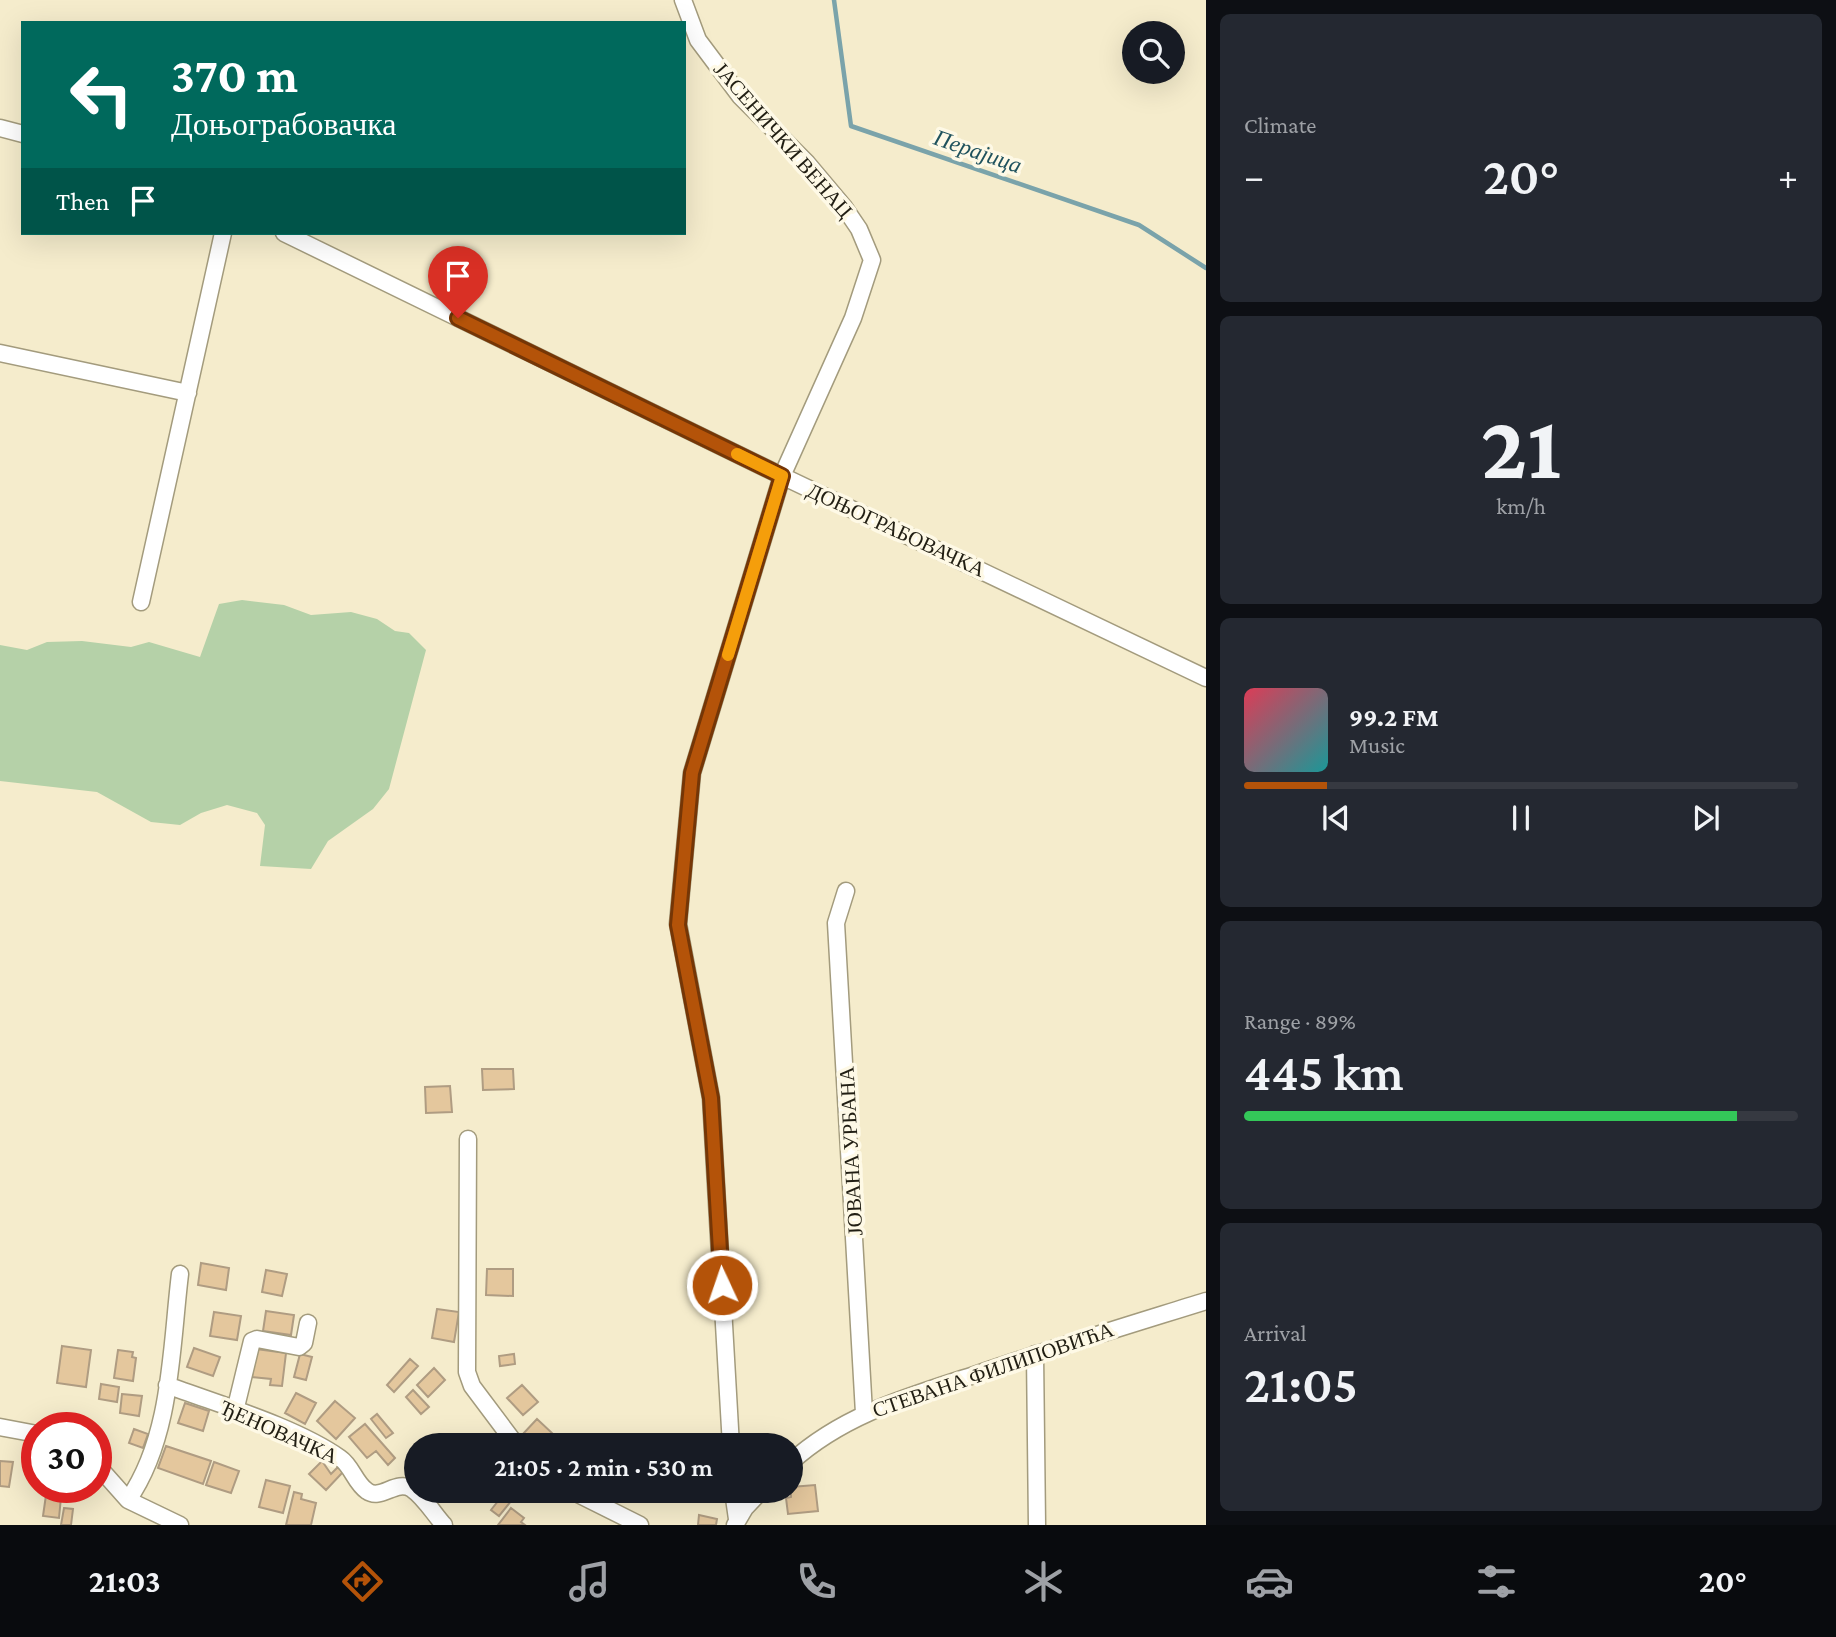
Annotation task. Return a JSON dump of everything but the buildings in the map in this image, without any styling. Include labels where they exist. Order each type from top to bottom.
[{"type":"street","name":"ЈАСЕНИЧКИ ВЕНАЦ","points":[[683,0],[698,40],[740,96],[807,163],[844,207],[859,229],[872,260],[853,318],[782,476]]},
{"type":"street","points":[[0,128],[21,133]]},
{"type":"street","points":[[141,602],[223,235]]},
{"type":"street","name":"ДОЊОГРАБОВАЧКА","points":[[288,235],[782,476],[1206,678]]},
{"type":"street","points":[[0,353],[188,393]]},
{"type":"street","points":[[729,1433],[711,1098],[678,925],[692,773],[782,476]]},
{"type":"street","name":"ЈОВАНА УРБАНА","points":[[846,891],[836,923],[864,1413]]},
{"type":"street","points":[[468,1139],[467,1372],[472,1386],[507,1433]]},
{"type":"street","points":[[128,1500],[150,1459],[167,1385],[180,1274]]},
{"type":"street","name":"СТЕВАНА ФИЛИПОВИЋА","points":[[803,1452],[864,1413],[1035,1354],[1206,1301]]},
{"type":"street","points":[[235,1411],[252,1341],[257,1339],[299,1347],[304,1343],[308,1322]]},
{"type":"street","points":[[1035,1354],[1037,1525]]},
{"type":"street","name":"ЂЕНОВАЧКА","points":[[167,1385],[332,1453],[348,1465],[368,1492],[374,1494],[400,1485],[413,1490],[444,1525]]},
{"type":"street","points":[[0,1427],[21,1431]]},
{"type":"street","points":[[112,1482],[128,1500],[180,1525]]},
{"type":"street","points":[[596,1503],[640,1525]]},
{"type":"street","points":[[734,1503],[736,1522]]},
{"type":"street","points":[[736,1522],[751,1503]]},
{"type":"green space","points":[[242,600],[284,605],[311,615],[351,612],[377,619],[395,631],[409,633],[426,650],[389,789],[373,809],[328,841],[311,869],[260,866],[265,825],[257,813],[227,805],[201,813],[180,825],[151,822],[97,792],[0,781],[0,645],[27,650],[47,642],[82,641],[131,647],[149,642],[200,657],[219,604]]},
{"type":"waterway","name":"Перајица","points":[[834,0],[851,126],[1139,225],[1206,268]]},
{"type":"slow traffic","points":[[728,655],[782,476],[737,454]]},
{"type":"route","points":[[458,318],[782,476],[692,773],[678,925],[711,1098],[722,1285]]}]
